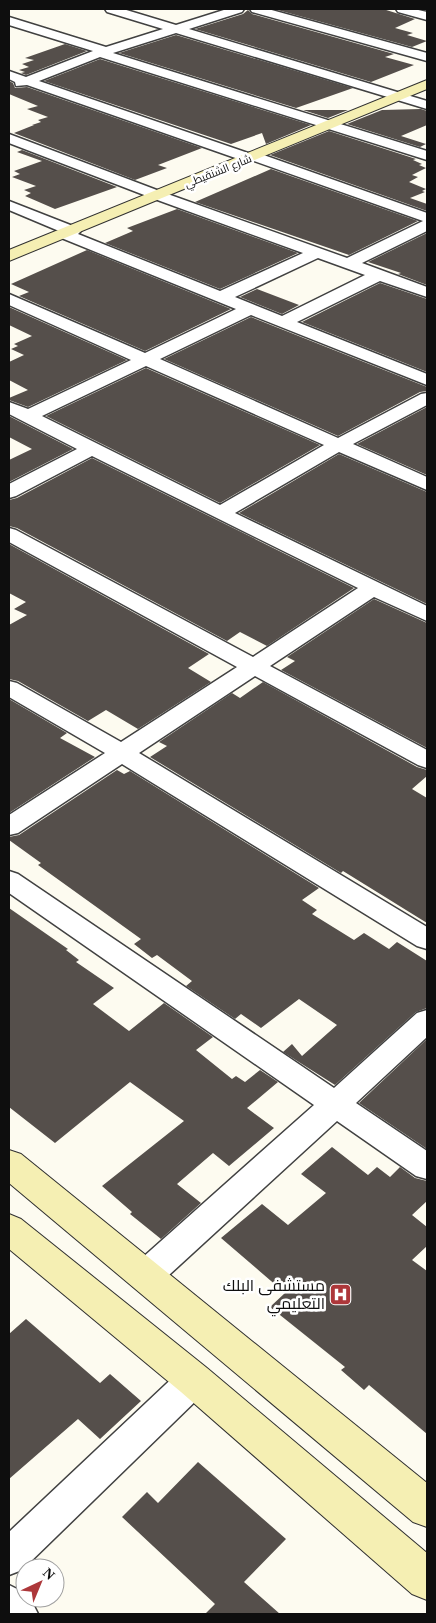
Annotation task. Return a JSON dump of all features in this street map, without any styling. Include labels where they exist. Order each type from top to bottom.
[{"type":"street","points":[[111,9],[427,105]]},
{"type":"street","points":[[9,87],[103,52],[238,9]]},
{"type":"street","points":[[256,9],[427,57]]},
{"type":"street","points":[[402,9],[427,16]]},
{"type":"street","points":[[9,21],[326,125],[427,156]]},
{"type":"street","points":[[9,75],[427,218]]},
{"type":"street","name":"شارع الشنقيطي","points":[[9,256],[427,84]]},
{"type":"street","points":[[9,138],[157,195],[427,292]]},
{"type":"street","points":[[9,205],[68,233],[220,297],[427,380]]},
{"type":"street","points":[[349,263],[427,225]]},
{"type":"street","points":[[220,297],[318,252]]},
{"type":"street","points":[[283,322],[381,274]]},
{"type":"street","points":[[9,299],[427,484]]},
{"type":"street","points":[[28,416],[250,309]]},
{"type":"street","points":[[220,514],[338,445],[427,398]]},
{"type":"street","points":[[9,407],[220,514],[427,614]]},
{"type":"street","points":[[9,492],[93,448]]},
{"type":"street","points":[[9,534],[427,760]]},
{"type":"street","points":[[9,556],[28,544]]},
{"type":"street","points":[[9,827],[254,668],[373,588]]},
{"type":"street","points":[[9,688],[122,753],[427,939]]},
{"type":"street","points":[[9,880],[427,1167]]},
{"type":"street","points":[[145,1276],[427,1021]]},
{"type":"street","points":[[9,1164],[427,1508]]},
{"type":"street","points":[[9,1229],[194,1380],[427,1580]]},
{"type":"street","points":[[9,1557],[194,1380]]},
{"type":"street","points":[[9,1604],[19,1614]]},
{"type":"building","points":[[274,9],[383,9],[415,19],[395,28],[413,33],[407,35],[427,41],[412,47]]},
{"type":"building","points":[[248,10],[252,14],[394,54],[385,57],[414,65],[371,82],[195,29],[243,14]]},
{"type":"building","points":[[176,35],[353,88],[296,108],[119,53]]},
{"type":"building","points":[[65,44],[87,51],[26,75],[21,73],[25,72],[19,70],[29,67],[22,64],[34,60],[25,58]]},
{"type":"building","points":[[100,59],[311,125],[266,144],[262,133],[231,144],[44,81]]},
{"type":"building","points":[[9,81],[13,83],[15,88],[27,87],[202,148],[158,165],[167,168],[135,180],[14,133],[41,122],[38,120],[48,117],[27,109],[38,106],[9,94]]},
{"type":"building","points":[[421,109],[427,111],[427,125],[401,136],[426,144],[420,147],[347,124],[382,110]]},
{"type":"building","points":[[303,110],[348,110],[328,118]]},
{"type":"building","points":[[329,131],[416,159],[413,160],[426,168],[412,175],[418,177],[409,182],[426,189],[422,191],[425,192],[410,198],[427,204],[427,211],[270,155]]},
{"type":"building","points":[[22,150],[117,187],[55,209],[25,196],[31,193],[24,190],[36,186],[12,177],[20,174],[14,171],[42,161],[17,152]]},
{"type":"building","points":[[271,169],[418,221],[349,255],[195,202]]},
{"type":"building","points":[[177,209],[298,253],[220,289],[105,243],[133,231],[127,228]]},
{"type":"building","points":[[427,233],[427,285],[398,274],[401,273],[368,262]]},
{"type":"building","points":[[87,250],[231,309],[145,351],[19,296],[29,292],[11,284]]},
{"type":"building","points":[[380,283],[427,299],[427,372],[302,322]]},
{"type":"building","points":[[257,289],[299,305],[282,314],[240,297]]},
{"type":"building","points":[[9,307],[127,360],[28,407],[9,400],[9,398],[28,390],[9,380],[9,362],[24,355],[11,349],[18,346],[14,344],[32,336],[9,325]]},
{"type":"building","points":[[251,317],[427,387],[427,391],[420,392],[338,436],[164,359]]},
{"type":"building","points":[[146,368],[320,445],[220,503],[46,416]]},
{"type":"building","points":[[427,407],[427,475],[357,444]]},
{"type":"building","points":[[9,416],[73,449],[9,482],[9,460],[32,449],[9,437]]},
{"type":"building","points":[[339,454],[427,492],[427,604],[239,513]]},
{"type":"building","points":[[92,458],[354,588],[267,646],[240,632],[227,641],[17,528],[9,526],[9,500],[17,498]]},
{"type":"building","points":[[9,544],[209,654],[188,668],[211,682],[138,729],[106,710],[88,721],[18,681],[9,679],[9,625],[27,615],[14,609],[26,602],[9,593]]},
{"type":"building","points":[[374,599],[427,623],[427,748],[281,670],[295,661],[287,657]]},
{"type":"building","points":[[263,682],[417,767],[427,770],[427,776],[412,789],[427,798],[427,923],[150,757],[167,746],[159,742],[232,693],[240,698]]},
{"type":"building","points":[[9,699],[67,733],[60,738],[95,757],[9,813]]},
{"type":"building","points":[[117,770],[124,774],[130,771],[319,888],[302,900],[317,910],[312,914],[354,940],[364,933],[389,949],[397,942],[427,961],[427,1008],[416,1012],[335,1085],[283,1052],[292,1044],[302,1056],[337,1025],[299,999],[261,1028],[241,1014],[235,1019],[186,986],[192,981],[157,955],[152,958],[134,944],[141,939],[38,865],[41,863],[9,840],[9,837],[19,835]]},
{"type":"building","points":[[9,908],[68,949],[66,950],[79,960],[76,962],[114,988],[93,1004],[129,1031],[164,1003],[213,1037],[196,1050],[232,1079],[236,1076],[245,1082],[260,1070],[278,1082],[247,1108],[274,1128],[229,1166],[213,1153],[177,1184],[201,1203],[161,1239],[130,1214],[132,1212],[102,1186],[184,1121],[130,1082],[55,1143],[9,1107]]},
{"type":"building","points":[[427,1039],[427,1149],[359,1103]]},
{"type":"building","points":[[332,1147],[368,1175],[377,1167],[390,1177],[400,1167],[415,1178],[427,1181],[427,1201],[412,1215],[427,1227],[427,1246],[412,1260],[427,1271],[427,1434],[369,1385],[364,1390],[341,1370],[345,1367],[270,1307],[285,1293],[221,1238],[262,1204],[288,1225],[326,1193],[301,1174]]},
{"type":"building","points":[[26,1319],[100,1383],[110,1374],[141,1401],[100,1439],[78,1419],[9,1479],[9,1334]]},
{"type":"building","points":[[198,1462],[286,1539],[244,1582],[280,1614],[205,1614],[215,1604],[122,1517],[147,1492],[158,1503]]},
{"type":"place","name":"مستشفى البلك التعليمي","points":[[341,1294]]}]
